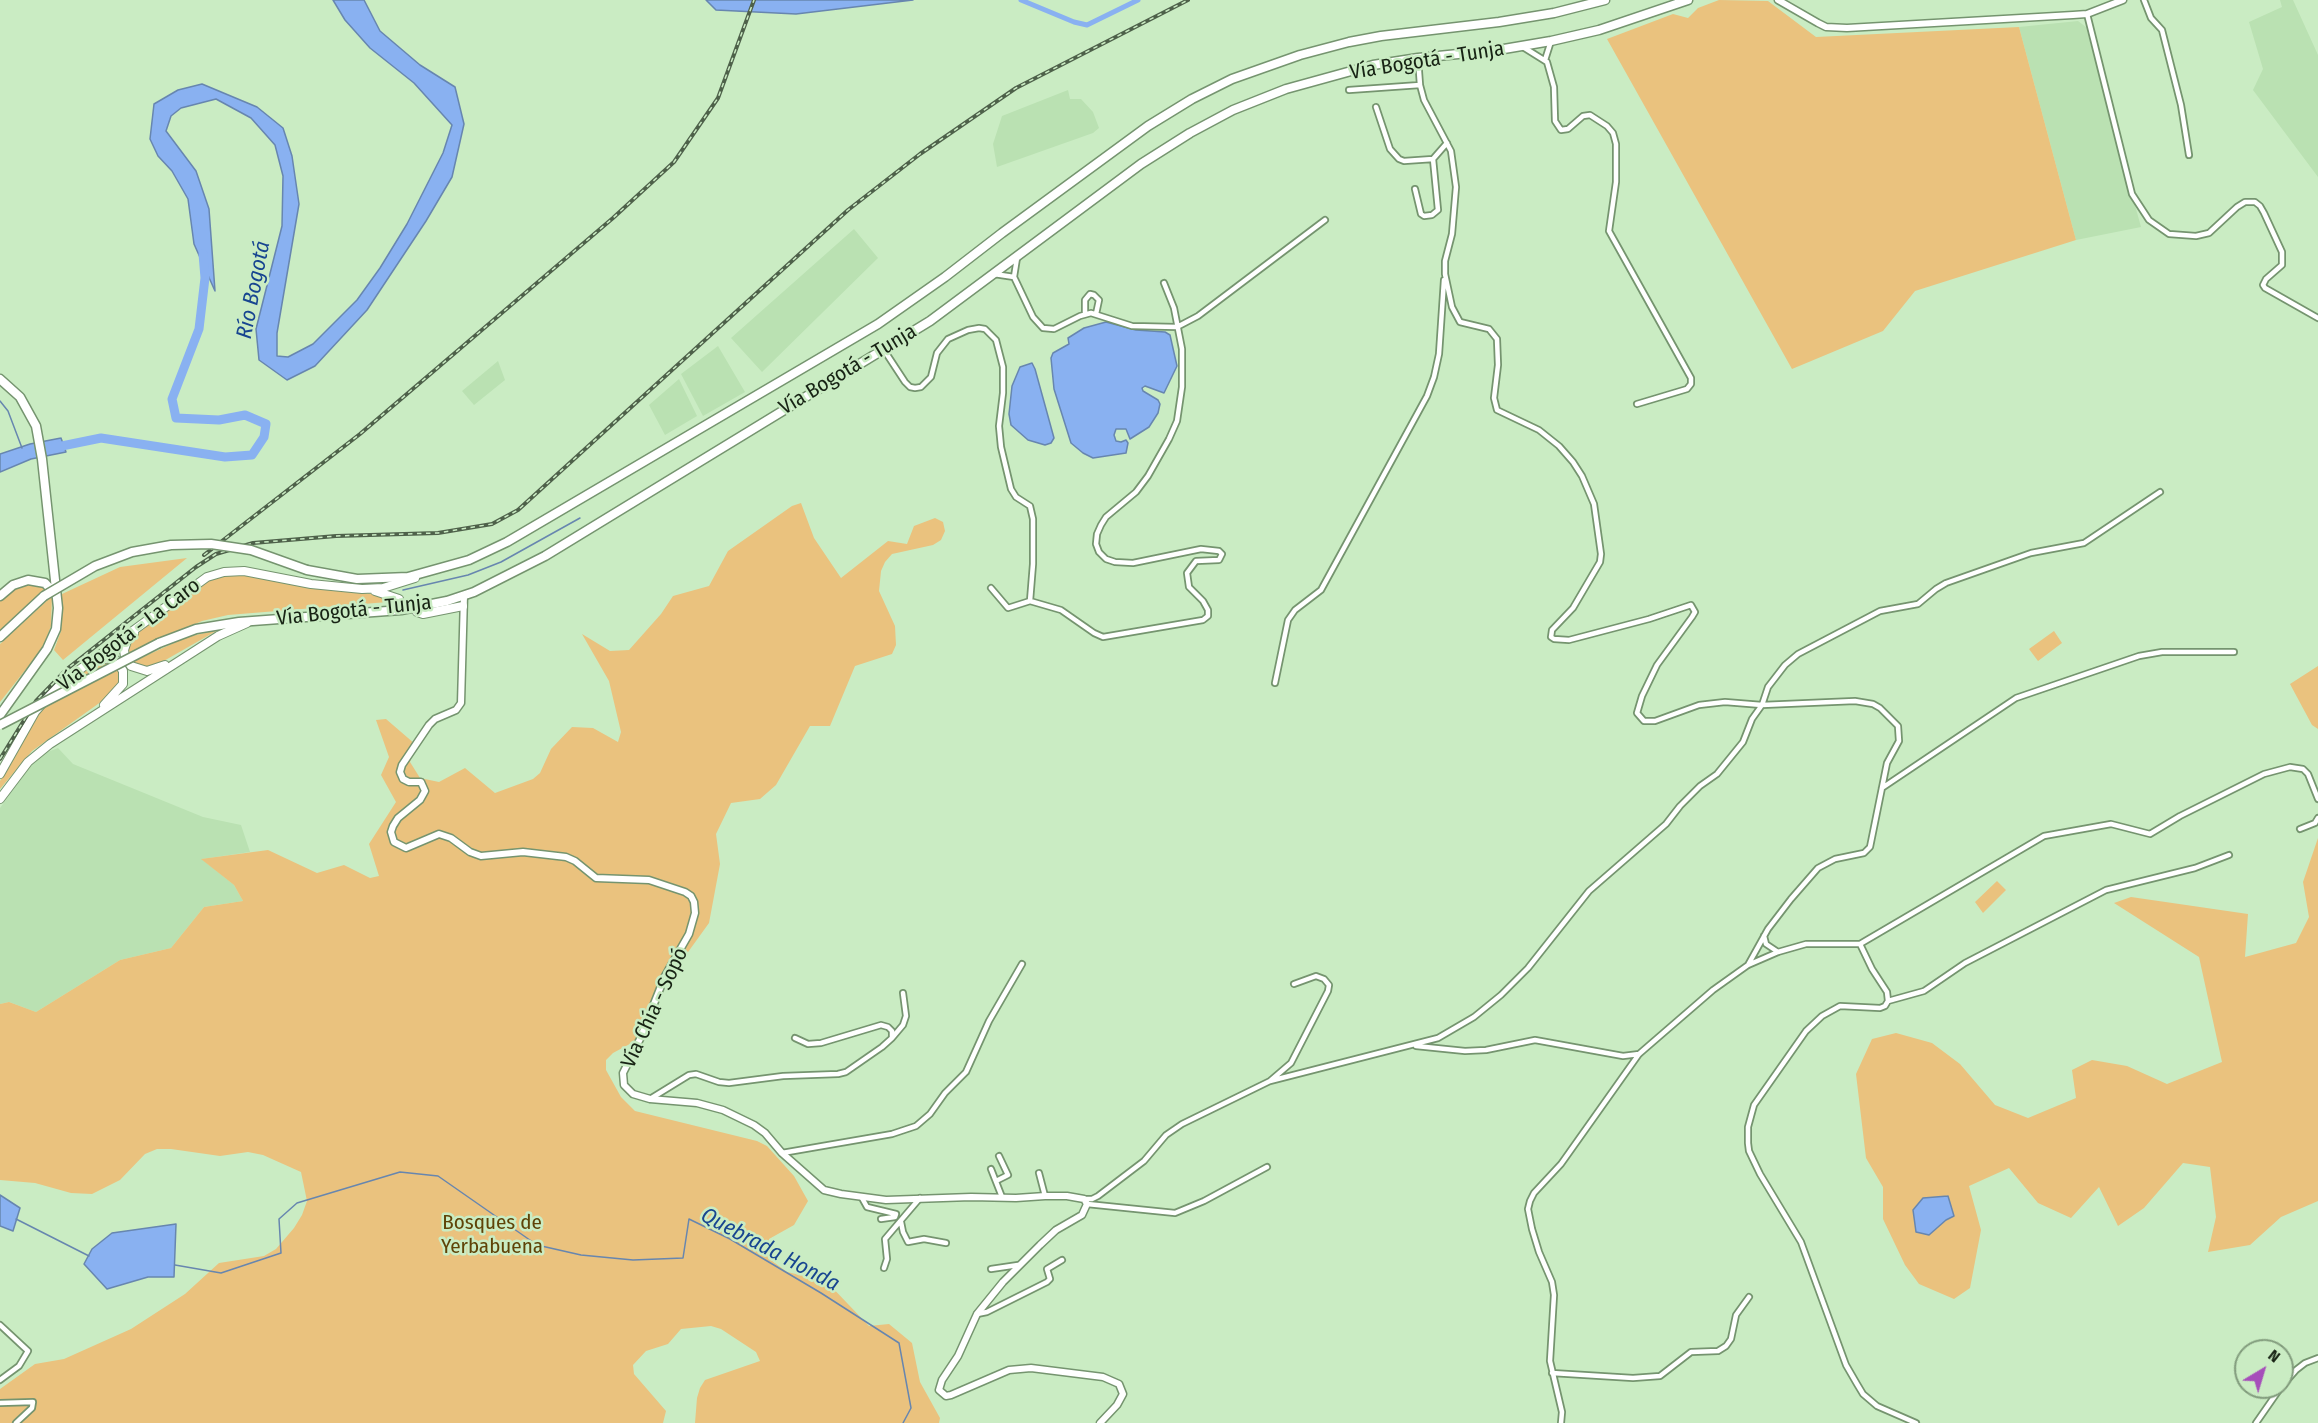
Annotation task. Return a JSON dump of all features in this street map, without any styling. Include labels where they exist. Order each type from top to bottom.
[{"type":"highway","name":"Vía Bogotá - Tunja","points":[[0,637],[44,596],[95,566],[132,552],[171,545],[211,544],[241,548],[270,555],[307,570],[340,577],[374,580],[408,577],[474,558],[542,524],[878,324],[1138,133],[1209,90],[1253,71],[1328,46],[1381,36],[1510,20],[1605,0]]},
{"type":"highway","name":"Vía Bogotá - Tunja","points":[[0,725],[159,643],[196,629],[254,621],[401,610],[464,596],[497,582],[545,556],[930,321],[1141,164],[1190,133],[1233,110],[1322,78],[1384,63],[1551,41],[1599,30],[1688,0]]},
{"type":"highway","points":[[0,379],[15,391],[26,404],[34,419],[42,459],[57,598],[56,629],[47,649],[1,712]]},
{"type":"highway","points":[[0,596],[13,585],[28,580],[45,583],[57,598]]},
{"type":"main road","name":"Vía Bogotá - La Caro","points":[[0,774],[40,706],[55,689],[207,577],[233,571],[355,589],[383,588],[442,568]]},
{"type":"main road","points":[[355,589],[385,593],[399,599]]},
{"type":"main road","points":[[170,603],[129,638],[125,644],[125,657],[131,666],[147,671],[183,658]]},
{"type":"main road","points":[[417,612],[423,614],[463,606]]},
{"type":"main road","name":"Vía Bogotá - La Caro","points":[[0,799],[38,753],[218,636],[254,621]]},
{"type":"main road","points":[[79,670],[96,660],[109,658],[120,664],[123,671],[123,684],[97,713]]},
{"type":"street","points":[[1779,0],[1809,19],[1836,28],[2087,14],[2123,0]]},
{"type":"street","points":[[2144,0],[2151,18],[2163,30],[2181,105],[2189,155]]},
{"type":"street","points":[[2087,14],[2132,194],[2149,220],[2169,234],[2196,236],[2209,233],[2237,207],[2246,202],[2254,202],[2264,213],[2282,252],[2282,265],[2266,279],[2265,288],[2318,318]]},
{"type":"street","points":[[1551,41],[1545,60],[1554,87],[1555,121],[1561,130],[1568,129],[1587,115],[1607,126],[1612,133],[1616,144],[1617,168],[1609,231],[1691,378],[1691,384],[1687,389],[1637,404]]},
{"type":"street","points":[[1522,46],[1545,60]]},
{"type":"street","points":[[1275,683],[1288,620],[1295,610],[1321,590],[1427,396],[1434,377],[1439,354],[1445,261],[1456,208],[1456,187],[1451,152],[1424,100],[1420,85],[1418,58]]},
{"type":"street","points":[[1349,90],[1420,85]]},
{"type":"street","points":[[1376,107],[1390,149],[1404,161],[1433,159],[1447,143]]},
{"type":"street","points":[[1415,189],[1421,214],[1432,215],[1438,210],[1433,159]]},
{"type":"street","points":[[1017,257],[1014,278],[1033,317],[1043,328],[1054,329],[1085,314],[1096,314],[1141,327],[1177,327],[1198,316],[1325,220]]},
{"type":"street","points":[[994,274],[1014,278]]},
{"type":"street","points":[[1445,274],[1452,307],[1460,322],[1489,329],[1497,339],[1498,365],[1494,398],[1497,410],[1526,423],[1551,438],[1573,462],[1591,497],[1598,528],[1600,562],[1573,608],[1552,630],[1551,637],[1569,640],[1649,619],[1691,605],[1695,612],[1671,643],[1650,677],[1638,707],[1639,718],[1644,721],[1654,721],[1699,705],[1725,702],[1762,705],[1855,701],[1873,704],[1880,708],[1891,717],[1900,733],[1899,741],[1887,763],[1870,847],[1864,853],[1835,859],[1818,868],[1791,899],[1764,936],[1748,965]]},
{"type":"street","points":[[991,588],[1008,608],[1030,601],[1061,610],[1103,637],[1203,620],[1208,616],[1208,610],[1203,601],[1189,587],[1187,573],[1196,561],[1219,560],[1222,554],[1219,551],[1201,549],[1133,563],[1115,562],[1099,552],[1096,544],[1097,534],[1106,517],[1136,492],[1148,476],[1177,421],[1183,367],[1174,308],[1164,283]]},
{"type":"street","points":[[1085,314],[1085,300],[1090,294],[1099,300],[1096,314]]},
{"type":"street","points":[[884,350],[905,382],[915,388],[921,387],[931,377],[937,353],[948,339],[979,328],[985,329],[996,340],[1003,367],[999,426],[1001,447],[1011,489],[1016,497],[1030,506],[1033,519],[1030,601]]},
{"type":"street","points":[[1085,1202],[1107,1189],[1144,1161],[1166,1135],[1182,1124],[1270,1081],[1438,1038],[1474,1017],[1501,995],[1528,968],[1589,891],[1666,824],[1700,786],[1717,774],[1743,742],[1752,719],[1762,705],[1768,687],[1785,664],[1798,654],[1880,611],[1918,604],[1946,583],[2031,553],[2084,543],[2160,492]]},
{"type":"street","name":"Vía Chía - Sopó","points":[[464,596],[461,703],[456,710],[435,719],[429,725],[402,765],[400,772],[403,779],[409,782],[421,782],[425,791],[420,800],[398,818],[393,826],[392,838],[397,845],[406,848],[433,836],[445,835],[470,852],[481,856],[523,852],[566,857],[596,878],[649,880],[691,896],[695,913],[689,934],[665,976],[640,1039],[623,1073],[624,1085],[633,1094],[650,1099],[697,1103],[723,1110],[754,1125],[824,1190],[862,1198],[886,1200],[1067,1196],[1085,1202]]},
{"type":"street","points":[[1881,789],[2016,698],[2139,656],[2162,652],[2234,652]]},
{"type":"street","points":[[1561,1423],[1562,1412],[1550,1361],[1554,1295],[1552,1282],[1532,1229],[1528,1209],[1530,1201],[1534,1193],[1560,1164],[1639,1054],[1713,990],[1748,965],[1778,952],[1806,944],[1860,944],[1893,927],[2044,836],[2111,824],[2150,834],[2180,816],[2264,774],[2290,767],[2303,769],[2308,774],[2318,799]]},
{"type":"street","points":[[2300,829],[2315,823],[2318,818]]},
{"type":"street","points":[[1888,1001],[1924,990],[1965,963],[2106,890],[2195,868],[2229,855]]},
{"type":"street","points":[[1764,936],[1771,950],[1778,952]]},
{"type":"street","points":[[1860,944],[1887,992],[1888,1001],[1880,1008],[1840,1006],[1822,1016],[1806,1031],[1754,1105],[1748,1127],[1748,1143],[1749,1151],[1760,1174],[1801,1242],[1846,1365],[1857,1384],[1863,1394],[1877,1406],[1916,1423]]},
{"type":"street","points":[[782,1153],[892,1134],[916,1126],[930,1114],[945,1093],[966,1071],[989,1021],[1022,964]]},
{"type":"street","points":[[1270,1081],[1291,1062],[1329,991],[1329,985],[1324,979],[1316,976],[1294,984]]},
{"type":"street","points":[[650,1099],[696,1074],[729,1083],[783,1076],[838,1074],[856,1067],[892,1038],[903,1025],[906,1016],[903,993]]},
{"type":"street","points":[[795,1038],[808,1044],[821,1043],[881,1025],[892,1031],[892,1038]]},
{"type":"street","points":[[1412,1045],[1465,1051],[1486,1050],[1535,1040],[1623,1056],[1639,1054]]},
{"type":"street","points":[[996,1181],[1008,1175],[999,1156]]},
{"type":"street","points":[[1085,1202],[1175,1213],[1204,1201],[1267,1167]]},
{"type":"street","points":[[991,1169],[1002,1197]]},
{"type":"street","points":[[1039,1173],[1045,1196]]},
{"type":"street","points":[[862,1198],[867,1208],[896,1214],[895,1217],[881,1219]]},
{"type":"street","points":[[884,1268],[887,1259],[885,1239],[920,1198]]},
{"type":"street","points":[[1085,1202],[1082,1215],[1056,1230],[1018,1265],[977,1314],[939,1390],[946,1396],[951,1395],[1009,1370],[1031,1368],[1103,1377],[1119,1384],[1123,1394],[1117,1405],[1100,1423]]},
{"type":"street","points":[[901,1222],[903,1232],[909,1242],[933,1239],[946,1243]]},
{"type":"street","points":[[977,1314],[987,1312],[1047,1282],[1050,1279],[1047,1269],[1062,1260]]},
{"type":"street","points":[[991,1269],[1018,1265]]},
{"type":"street","points":[[1551,1373],[1633,1378],[1660,1376],[1691,1352],[1718,1351],[1726,1346],[1731,1339],[1736,1315],[1749,1297]]},
{"type":"street","points":[[0,1325],[28,1351],[19,1365],[0,1380]]},
{"type":"street","points":[[2294,1372],[2305,1363],[2318,1358]]},
{"type":"street","points":[[2256,1423],[2273,1399]]},
{"type":"street","points":[[0,1403],[33,1402],[32,1408],[16,1423]]},
{"type":"shaded area","points":[[2280,0],[2293,0],[2318,55],[2318,177],[2253,90],[2263,69],[2249,22],[2282,7]]},
{"type":"shaded area","points":[[2078,21],[2086,27],[2141,227],[2076,240],[2019,27]]},
{"type":"shaded area","points":[[1068,90],[1070,99],[1081,99],[1093,112],[1099,128],[1093,133],[997,167],[993,144],[1002,116]]},
{"type":"shaded area","points":[[854,229],[878,258],[762,372],[731,338]]},
{"type":"shaded area","points":[[718,346],[745,392],[703,416],[681,374]]},
{"type":"shaded area","points":[[498,361],[505,380],[474,405],[462,391]]},
{"type":"shaded area","points":[[679,379],[697,416],[665,435],[649,405]]},
{"type":"shaded area","points":[[58,748],[73,764],[203,817],[241,825],[250,852],[202,859],[234,885],[243,901],[204,907],[171,948],[120,960],[36,1012],[9,1002],[0,1004],[0,808],[30,767],[45,753]]},
{"type":"green space","points":[[1719,0],[1768,1],[1816,37],[2019,27],[2076,240],[1915,291],[1883,331],[1792,369],[1607,39],[1673,14],[1688,18],[1698,8]]},
{"type":"green space","name":"Bosques de Yerbabuena","points":[[801,503],[814,538],[841,578],[888,541],[907,544],[914,526],[935,518],[943,522],[945,531],[941,540],[933,545],[892,554],[881,571],[879,591],[895,626],[896,645],[892,654],[855,666],[830,726],[810,726],[776,785],[760,799],[731,803],[716,834],[720,864],[709,923],[652,1002],[639,1039],[613,1053],[606,1060],[606,1070],[621,1097],[635,1111],[757,1141],[767,1146],[794,1176],[808,1201],[794,1225],[769,1239],[768,1258],[787,1272],[826,1281],[869,1326],[889,1324],[912,1343],[920,1382],[940,1418],[939,1423],[695,1423],[697,1398],[705,1380],[760,1361],[756,1352],[721,1329],[711,1326],[681,1329],[668,1344],[646,1351],[633,1365],[634,1374],[666,1411],[663,1423],[0,1423],[0,1389],[35,1364],[64,1359],[131,1329],[185,1294],[219,1263],[264,1256],[276,1249],[294,1228],[307,1201],[301,1172],[263,1155],[248,1152],[220,1156],[157,1149],[145,1154],[120,1180],[92,1194],[71,1193],[35,1183],[0,1180],[0,1004],[9,1002],[36,1012],[120,960],[171,948],[204,907],[243,901],[234,885],[201,859],[268,850],[317,873],[344,865],[370,878],[379,876],[369,844],[396,802],[381,775],[389,757],[376,720],[386,719],[415,744],[410,762],[420,778],[439,782],[465,768],[495,793],[533,779],[540,773],[551,749],[572,727],[593,728],[618,742],[621,732],[609,681],[582,634],[610,651],[629,650],[661,614],[673,596],[709,586],[728,551],[792,506]]},
{"type":"green space","points":[[187,558],[63,660],[54,650],[61,631],[62,594],[120,567]]},
{"type":"green space","points":[[238,574],[385,596],[400,601],[228,615],[202,621],[128,654],[130,640],[147,624],[212,578]]},
{"type":"green space","points":[[34,582],[49,589],[0,634],[0,601],[16,586]]},
{"type":"green space","points":[[52,596],[51,626],[45,642],[0,702],[0,644]]},
{"type":"green space","points":[[218,630],[155,666],[144,669],[132,662],[187,637]]},
{"type":"green space","points":[[2054,631],[2062,643],[2038,661],[2029,649]]},
{"type":"green space","points":[[109,661],[115,663],[120,670],[120,685],[112,694],[32,751],[0,789],[0,781],[40,712],[54,694],[96,663]]},
{"type":"green space","points":[[2318,666],[2318,729],[2312,725],[2290,684]]},
{"type":"green space","points":[[2318,838],[2318,1201],[2281,1217],[2250,1245],[2208,1252],[2216,1217],[2210,1167],[2183,1163],[2144,1208],[2118,1226],[2099,1187],[2071,1218],[2038,1203],[2009,1168],[1969,1186],[1981,1230],[1970,1288],[1954,1299],[1919,1284],[1905,1265],[1883,1219],[1883,1187],[1866,1158],[1856,1074],[1872,1039],[1896,1033],[1932,1043],[1960,1064],[1995,1105],[2028,1118],[2076,1098],[2072,1070],[2092,1060],[2127,1066],[2167,1084],[2222,1062],[2199,957],[2114,903],[2131,897],[2248,914],[2245,957],[2296,943],[2309,917],[2303,882]]},
{"type":"green space","points":[[1997,881],[2006,890],[1983,913],[1975,902]]},
{"type":"water","points":[[333,0],[364,0],[380,31],[420,65],[455,87],[464,124],[452,177],[367,310],[315,366],[287,380],[259,360],[256,329],[282,226],[283,176],[275,145],[251,118],[216,99],[181,108],[171,116],[166,131],[196,171],[209,209],[215,291],[194,244],[188,199],[172,171],[158,156],[150,139],[154,104],[178,90],[202,84],[257,107],[283,128],[292,156],[299,204],[277,333],[277,356],[288,357],[313,344],[357,300],[380,268],[407,224],[443,153],[452,125],[414,83],[370,48],[345,20]]},
{"type":"water","points":[[706,0],[913,0],[796,14],[716,10]]},
{"type":"water","points":[[1106,322],[1136,330],[1165,332],[1170,335],[1177,366],[1164,393],[1145,386],[1142,388],[1160,404],[1158,413],[1149,427],[1130,439],[1126,429],[1116,429],[1114,435],[1116,441],[1126,440],[1128,443],[1126,453],[1093,458],[1071,443],[1054,389],[1051,358],[1053,353],[1069,344],[1068,338],[1084,328]]},
{"type":"water","points":[[1032,363],[1054,438],[1051,443],[1045,445],[1028,440],[1011,425],[1009,414],[1012,386],[1020,367]]},
{"type":"water","points":[[61,438],[66,452],[31,459],[0,472],[0,454],[30,444]]},
{"type":"water","points":[[0,1195],[20,1208],[13,1231],[0,1226]]},
{"type":"water","points":[[1948,1196],[1954,1216],[1929,1235],[1916,1232],[1913,1210],[1923,1198]]},
{"type":"water","points":[[176,1224],[174,1277],[148,1277],[107,1289],[84,1264],[92,1249],[112,1233]]},
{"type":"waterway","points":[[1021,0],[1087,25],[1138,0]]},
{"type":"waterway","name":"Río Bogotá","points":[[52,448],[101,438],[225,457],[252,455],[264,437],[266,424],[245,415],[219,420],[176,418],[172,399],[199,329],[205,278],[203,254]]},
{"type":"waterway","points":[[0,401],[8,411],[22,448]]},
{"type":"waterway","points":[[403,590],[468,575],[501,562],[580,518]]},
{"type":"waterway","name":"Quebrada Honda","points":[[175,1265],[221,1273],[281,1253],[279,1219],[297,1203],[400,1172],[438,1176],[537,1245],[581,1255],[633,1260],[683,1258],[689,1219],[730,1239],[899,1343],[911,1408],[903,1423]]},
{"type":"waterway","name":"Quebrada Honda","points":[[16,1219],[89,1256]]},
{"type":"railway","points":[[204,555],[360,434],[613,218],[674,162],[718,98],[754,0]]},
{"type":"railway","points":[[0,759],[36,701],[67,669],[196,567],[216,554],[253,543],[336,536],[438,533],[492,524],[518,510],[848,210],[920,154],[1016,88],[1188,0]]}]
